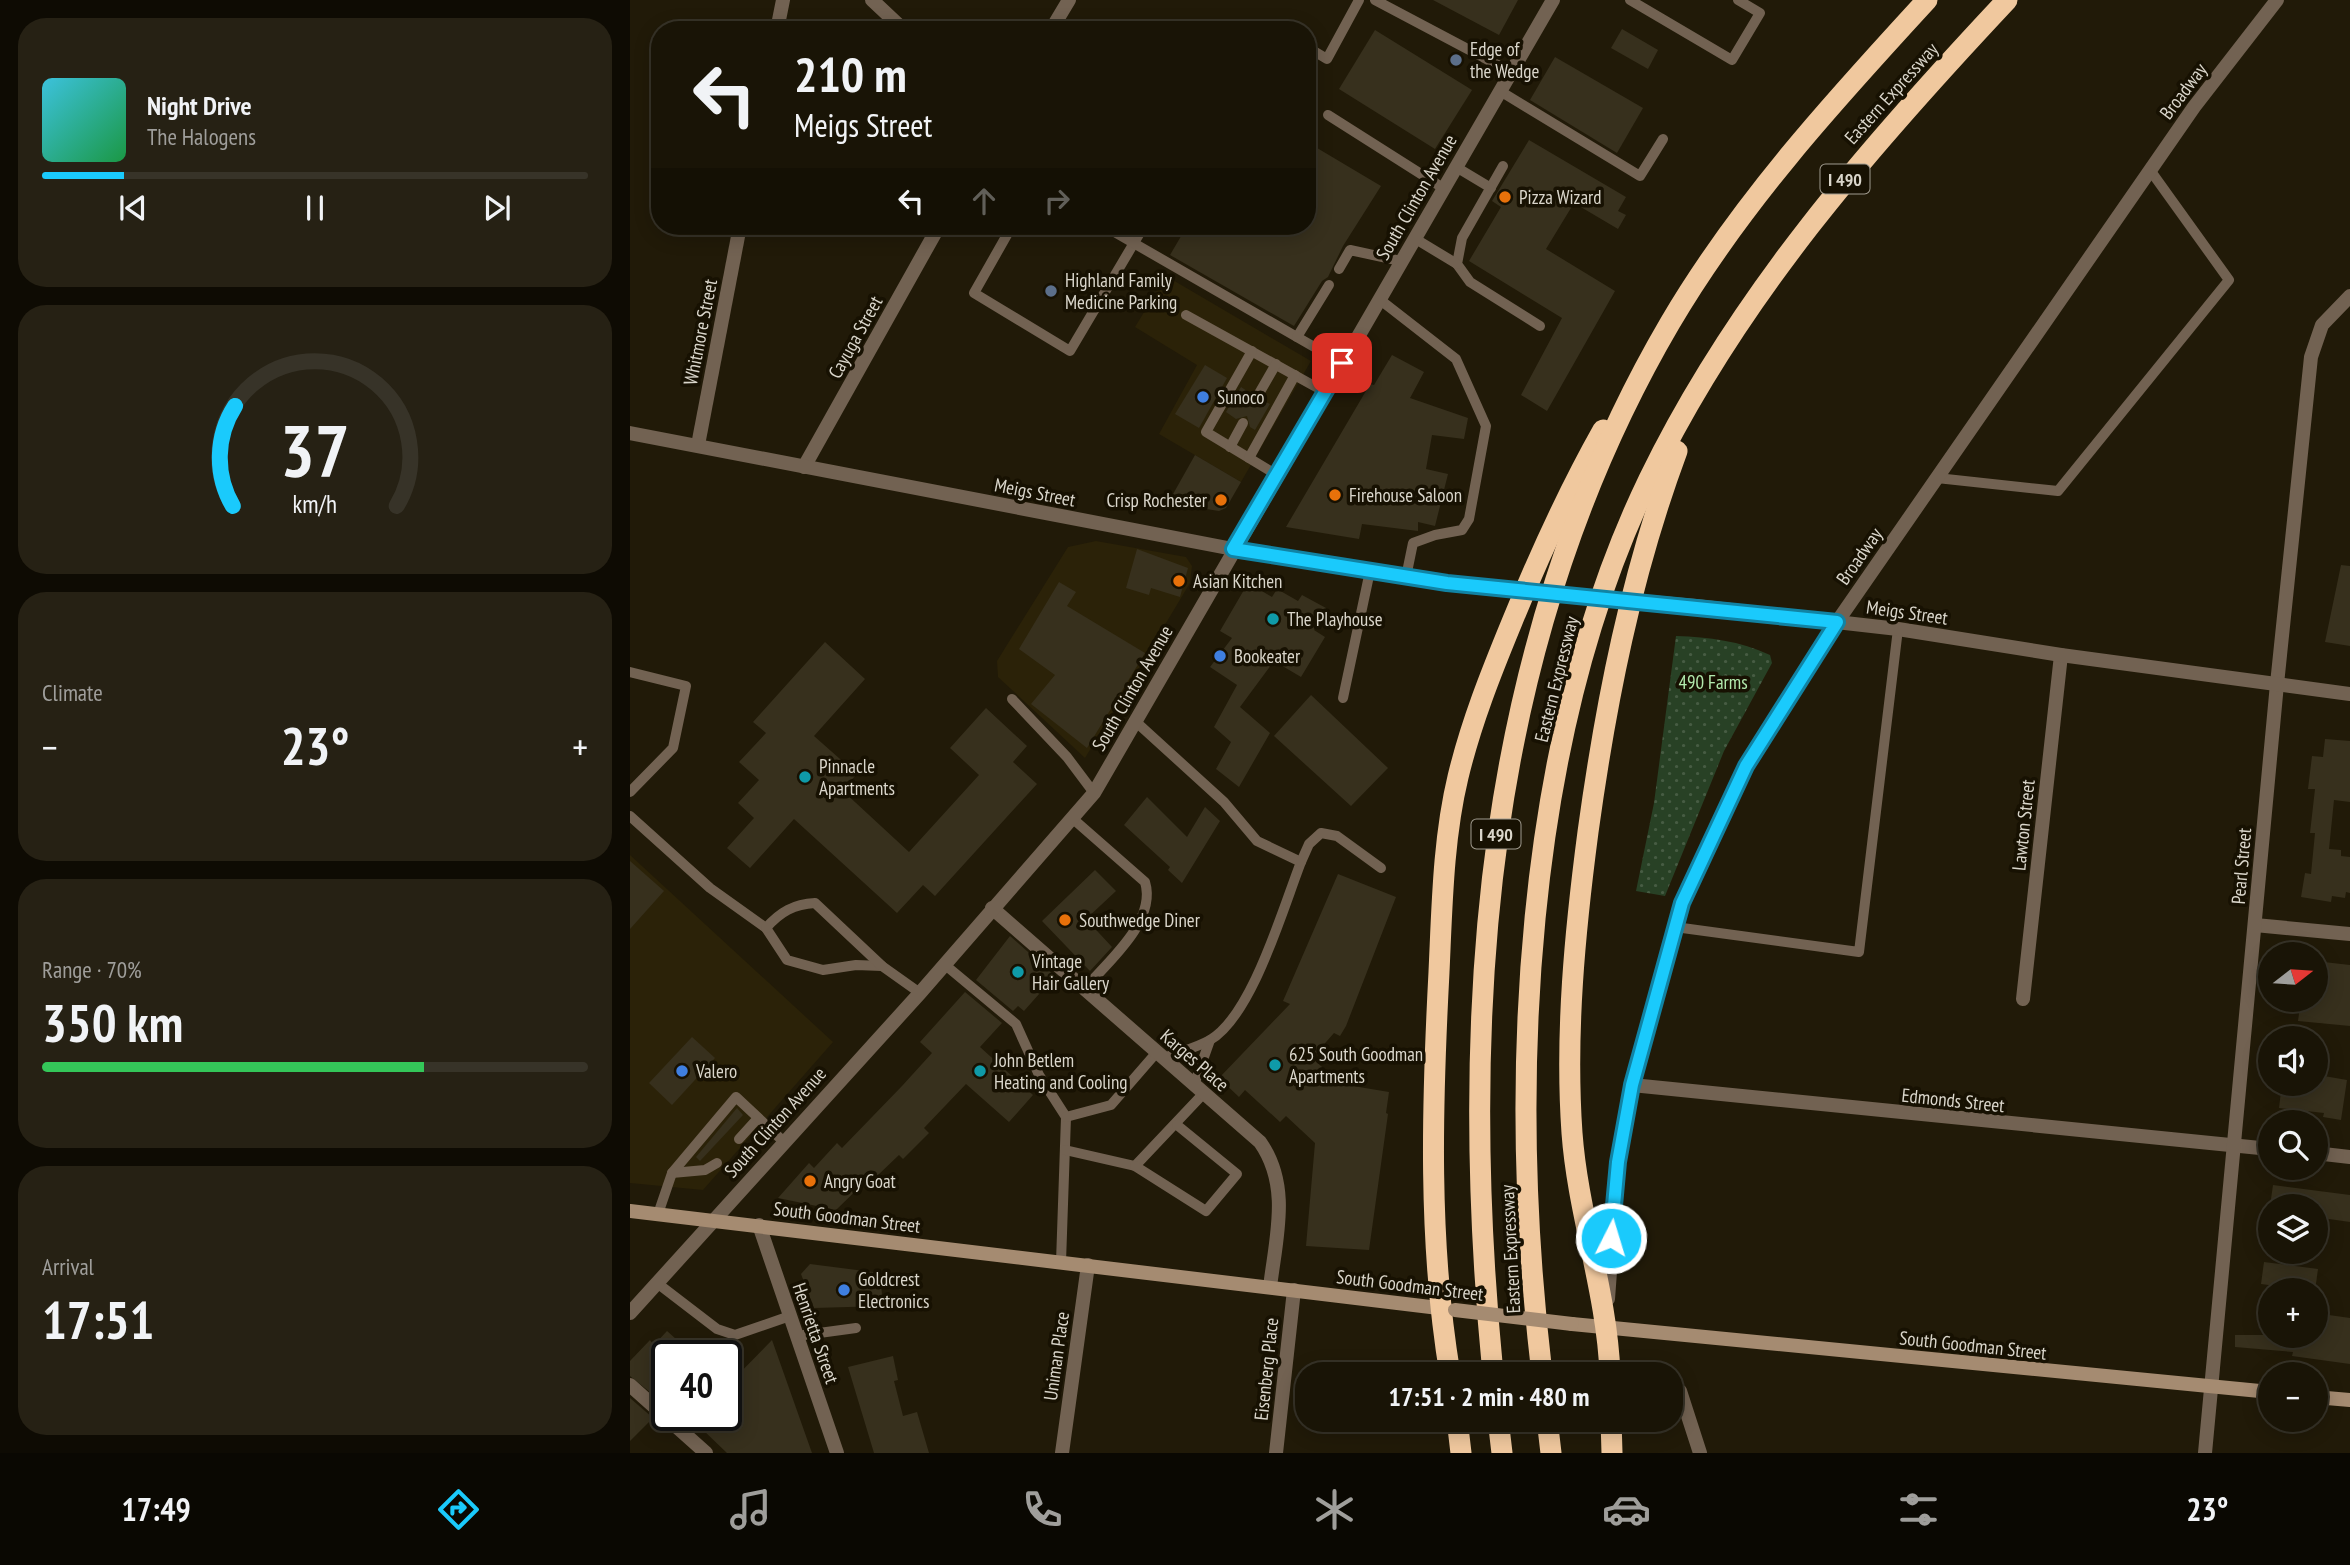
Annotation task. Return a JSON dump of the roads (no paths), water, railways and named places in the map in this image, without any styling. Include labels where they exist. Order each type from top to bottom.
[{"type":"highway","name":"Eastern Expressway","points":[[1492,1362],[1482,1204],[1480,1051],[1489,899],[1503,789],[1521,702],[1560,566],[1602,462],[1669,325],[1710,261],[1778,170],[1927,0]]},
{"type":"highway","name":"Eastern Expressway","points":[[1541,1362],[1531,1215],[1528,1063],[1533,954],[1551,801],[1574,692],[1606,583],[1649,479],[1706,377],[1766,282],[1833,193],[1881,136],[2007,0]]},
{"type":"highway","points":[[1450,1362],[1448,1309],[1434,1152],[1443,898],[1457,781],[1480,701],[1554,523],[1609,420],[1669,325]]},
{"type":"highway","points":[[1609,1362],[1608,1329],[1572,1136],[1570,1074],[1578,919],[1599,757],[1623,628],[1650,528],[1706,377]]},
{"type":"highway","points":[[1459,1432],[1461,1453]]},
{"type":"highway","points":[[1500,1432],[1502,1453]]},
{"type":"highway","points":[[1549,1432],[1551,1453]]},
{"type":"highway","points":[[1611,1432],[1612,1453]]},
{"type":"main road","name":"South Goodman Street","points":[[630,1211],[1608,1329],[2258,1391]]},
{"type":"main road","points":[[2328,1398],[2350,1400]]},
{"type":"street","points":[[779,21],[783,0]]},
{"type":"street","points":[[872,0],[894,21]]},
{"type":"street","points":[[1056,21],[1069,0]]},
{"type":"street","name":"South Clinton Avenue","points":[[630,1313],[783,1141],[920,993],[1094,793],[1553,0]]},
{"type":"street","name":"Broadway","points":[[1608,1329],[1614,1200],[1632,1085],[1682,903],[1746,766],[1837,622],[2150,170],[2194,107],[2277,0]]},
{"type":"street","name":"Whitmore Street","points":[[698,445],[738,235]]},
{"type":"street","name":"Cayuga Street","points":[[804,467],[935,235]]},
{"type":"street","name":"Pearl Street","points":[[2205,1453],[2277,684],[2313,348],[2322,325],[2350,296]]},
{"type":"street","name":"Meigs Street","points":[[630,433],[1233,549],[1406,577],[1466,586],[1696,606],[1898,629],[2061,655],[2350,694]]},
{"type":"street","name":"Lawton Street","points":[[2023,999],[2061,655]]},
{"type":"street","name":"Karges Place","points":[[992,908],[1260,1142],[1278,1173],[1279,1209],[1270,1287]]},
{"type":"street","points":[[2255,925],[2350,934]]},
{"type":"street","name":"Edmonds Street","points":[[1632,1085],[2258,1148]]},
{"type":"street","points":[[2328,1154],[2350,1157]]},
{"type":"street","name":"Henrietta Street","points":[[759,1225],[837,1453]]},
{"type":"street","name":"Uniman Place","points":[[1062,1453],[1088,1265]]},
{"type":"street","name":"Eisenberg Place","points":[[1276,1453],[1294,1290]]},
{"type":"street","points":[[630,1385],[706,1453]]},
{"type":"street","points":[[1683,1400],[1700,1453]]},
{"type":"lane","points":[[1316,52],[1327,59],[1359,0]]},
{"type":"lane","points":[[1375,0],[1511,72]]},
{"type":"lane","points":[[1630,0],[1732,60],[1760,13],[1738,0]]},
{"type":"lane","points":[[1500,91],[1640,176],[1662,139]]},
{"type":"lane","points":[[1328,115],[1443,188]]},
{"type":"lane","points":[[1457,264],[1462,238],[1503,166]]},
{"type":"lane","points":[[1456,167],[1491,188]]},
{"type":"lane","points":[[1937,478],[2058,491],[2230,280],[2150,170]]},
{"type":"lane","points":[[1007,235],[974,293],[1070,351],[1139,235]]},
{"type":"lane","points":[[1119,235],[1342,363]]},
{"type":"lane","points":[[1414,238],[1457,264],[1470,282],[1540,327]]},
{"type":"lane","points":[[1339,269],[1350,250],[1401,261]]},
{"type":"lane","points":[[1297,337],[1329,285]]},
{"type":"lane","points":[[1379,299],[1456,359],[1486,426],[1469,519],[1462,530],[1413,544],[1406,577]]},
{"type":"lane","points":[[1186,315],[1325,392]]},
{"type":"lane","points":[[1252,351],[1206,432],[1277,475]]},
{"type":"lane","points":[[1257,397],[1276,364]]},
{"type":"lane","points":[[1249,458],[1296,375]]},
{"type":"lane","points":[[1230,447],[1243,422]]},
{"type":"lane","points":[[1343,698],[1370,571]]},
{"type":"lane","points":[[1675,928],[1859,952],[1898,629]]},
{"type":"lane","points":[[630,672],[686,686],[673,748],[630,792]]},
{"type":"lane","points":[[1012,699],[1067,757],[1094,793]]},
{"type":"lane","points":[[1135,721],[1224,802],[1257,841],[1301,862]]},
{"type":"lane","points":[[630,816],[710,888],[766,928],[787,960],[823,970],[856,965],[882,966]]},
{"type":"lane","points":[[1072,818],[1145,882],[1148,892],[1146,907],[1129,938],[1084,989]]},
{"type":"lane","points":[[1066,1117],[1111,1105],[1160,1055],[1210,1040],[1239,1009],[1254,984],[1309,844],[1321,834],[1337,836],[1381,868]]},
{"type":"lane","points":[[766,928],[778,914],[801,904],[815,903],[882,966],[920,993]]},
{"type":"lane","points":[[944,964],[1016,1024],[1040,1075],[1066,1117],[1062,1262]]},
{"type":"lane","points":[[1135,1166],[1177,1125],[1199,1089],[1210,1040]]},
{"type":"lane","points":[[658,1214],[672,1173],[687,1151],[736,1097],[783,1141]]},
{"type":"lane","points":[[740,1139],[758,1118]]},
{"type":"lane","points":[[1065,1150],[1135,1166],[1206,1211],[1237,1174],[1177,1125]]},
{"type":"lane","points":[[672,1173],[705,1170],[717,1163]]},
{"type":"lane","points":[[657,1283],[717,1329],[735,1335],[790,1316]]},
{"type":"lane","points":[[797,1336],[856,1328]]},
{"type":"place","name":"Edge of the Wedge","points":[[1456,60]]},
{"type":"place","name":"Pizza Wizard","points":[[1505,197]]},
{"type":"place","name":"Highland Family Medicine Parking","points":[[1051,291]]},
{"type":"place","name":"Sunoco","points":[[1203,397]]},
{"type":"place","name":"Firehouse Saloon","points":[[1335,495]]},
{"type":"place","name":"Crisp Rochester","points":[[1221,500]]},
{"type":"place","name":"Asian Kitchen","points":[[1179,581]]},
{"type":"place","name":"The Playhouse","points":[[1273,619]]},
{"type":"place","name":"Bookeater","points":[[1220,656]]},
{"type":"place","name":"Pinnacle Apartments","points":[[805,777]]},
{"type":"place","name":"Southwedge Diner","points":[[1065,920]]},
{"type":"place","name":"Vintage Hair Gallery","points":[[1018,972]]},
{"type":"place","name":"625 South Goodman Apartments","points":[[1275,1065]]},
{"type":"place","name":"Valero","points":[[682,1071]]},
{"type":"place","name":"John Betlem Heating and Cooling","points":[[980,1071]]},
{"type":"place","name":"Angry Goat","points":[[810,1181]]},
{"type":"place","name":"Goldcrest Electronics","points":[[844,1290]]},
{"type":"park label","name":"490 Farms","points":[[1713,682]]}]
